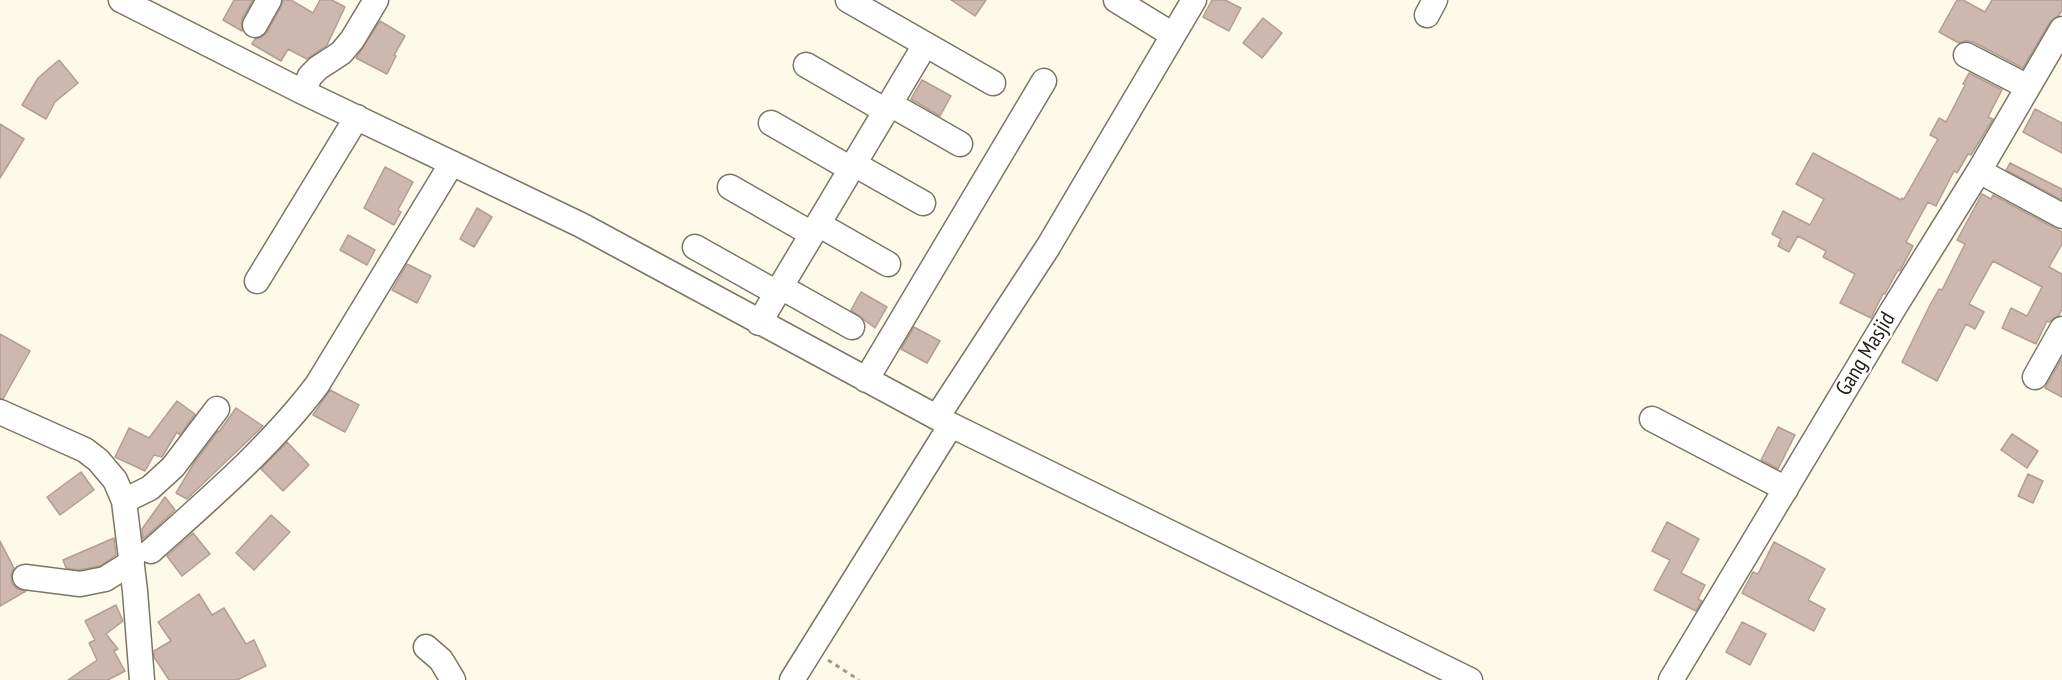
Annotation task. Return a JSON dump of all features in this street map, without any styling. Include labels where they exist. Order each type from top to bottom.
[{"type":"street","points":[[121,0],[303,92],[581,225],[944,421],[1470,680]]},
{"type":"street","points":[[255,25],[269,0]]},
{"type":"street","points":[[303,92],[310,76],[341,53],[352,40],[376,0]]},
{"type":"street","points":[[848,0],[993,83]]},
{"type":"street","points":[[1116,0],[1173,35]]},
{"type":"street","points":[[792,680],[1194,0]]},
{"type":"street","name":"Gang Masjid","points":[[1671,680],[1892,311],[1979,171],[2062,29]]},
{"type":"street","points":[[759,323],[925,45]]},
{"type":"street","points":[[1966,55],[2028,87]]},
{"type":"street","points":[[806,65],[960,144]]},
{"type":"street","points":[[866,380],[1044,81]]},
{"type":"street","points":[[257,281],[357,117]]},
{"type":"street","points":[[771,123],[923,203]]},
{"type":"street","points":[[25,577],[80,584],[105,579],[141,556],[280,431],[317,385],[452,163]]},
{"type":"street","points":[[1979,171],[2062,216]]},
{"type":"street","points":[[730,188],[888,264]]},
{"type":"street","points":[[695,247],[852,327]]},
{"type":"street","points":[[2035,377],[2062,329]]},
{"type":"street","points":[[124,501],[150,488],[173,467],[217,409]]},
{"type":"street","points":[[0,412],[85,450],[107,469],[115,480],[141,556],[141,680]]},
{"type":"street","points":[[1652,419],[1786,489]]},
{"type":"street","points":[[426,648],[441,660],[446,677]]},
{"type":"path","points":[[811,650],[859,680]]},
{"type":"building","points":[[234,0],[253,0],[242,19],[242,31],[223,20]]},
{"type":"building","points":[[283,0],[291,0],[313,13],[320,0],[332,0],[345,7],[327,45],[307,59],[288,49],[281,61],[252,44],[255,39],[267,32]]},
{"type":"building","points":[[951,0],[986,0],[975,16]]},
{"type":"building","points":[[1212,0],[1225,0],[1241,8],[1229,31],[1203,17]]},
{"type":"building","points":[[1957,0],[1963,0],[1985,12],[1992,0],[2062,0],[2062,10],[2050,22],[2023,68],[1973,42],[1959,43],[1939,32]]},
{"type":"building","points":[[1263,18],[1282,33],[1262,58],[1243,43]]},
{"type":"building","points":[[380,21],[405,36],[394,55],[396,56],[387,74],[356,58]]},
{"type":"building","points":[[59,60],[78,83],[55,102],[46,119],[22,105],[38,78]]},
{"type":"building","points":[[1969,73],[2002,90],[1988,117],[1993,119],[1971,155],[1968,154],[1957,173],[1954,171],[1936,206],[1928,202],[1906,242],[1913,246],[1871,318],[1840,303],[1855,274],[1823,257],[1826,251],[1798,236],[1789,252],[1778,246],[1781,239],[1772,234],[1783,211],[1810,225],[1824,199],[1796,184],[1813,153],[1901,200],[1904,199],[1938,139],[1930,135],[1939,118],[1946,122]]},
{"type":"building","points":[[922,80],[951,96],[940,116],[911,99]]},
{"type":"building","points":[[2035,109],[2062,123],[2062,153],[2023,132]]},
{"type":"building","points":[[0,124],[24,139],[0,178]]},
{"type":"building","points":[[2010,163],[2062,189],[2062,200],[2006,170]]},
{"type":"building","points":[[385,167],[413,182],[398,210],[401,212],[394,225],[364,208]]},
{"type":"building","points":[[1982,194],[1991,199],[1993,195],[2062,232],[2062,244],[2049,267],[2062,274],[2062,309],[2059,315],[2047,321],[2036,344],[2002,328],[2011,308],[2027,316],[2042,287],[1993,261],[1969,304],[1984,312],[1975,329],[1966,324],[1937,381],[1902,362],[1930,305],[1939,289],[1942,290],[1965,244],[1957,240]]},
{"type":"building","points":[[477,208],[492,217],[474,247],[460,239]]},
{"type":"building","points":[[348,235],[375,250],[367,265],[340,250]]},
{"type":"building","points":[[407,264],[431,276],[417,303],[392,290]]},
{"type":"building","points":[[861,292],[887,307],[875,328],[851,310]]},
{"type":"building","points":[[914,327],[940,341],[927,363],[901,349]]},
{"type":"building","points":[[0,334],[30,351],[3,399],[0,398]]},
{"type":"building","points":[[2062,358],[2062,397],[2045,388]]},
{"type":"building","points":[[330,390],[359,405],[345,432],[313,415]]},
{"type":"building","points":[[177,401],[195,414],[180,435],[177,432],[162,457],[154,455],[145,471],[115,457],[129,428],[149,438]]},
{"type":"building","points":[[236,408],[263,426],[187,499],[176,493],[194,463]]},
{"type":"building","points":[[1778,427],[1795,435],[1778,469],[1761,460]]},
{"type":"building","points":[[2012,434],[2038,451],[2027,468],[2001,450]]},
{"type":"building","points":[[287,442],[309,465],[283,491],[261,469]]},
{"type":"building","points":[[81,472],[94,490],[60,515],[47,497]]},
{"type":"building","points":[[2028,474],[2043,481],[2033,503],[2018,496]]},
{"type":"building","points":[[165,497],[175,510],[143,539],[142,529]]},
{"type":"building","points":[[271,515],[290,532],[254,570],[236,553]]},
{"type":"building","points":[[1667,522],[1699,539],[1681,573],[1705,585],[1698,599],[1702,601],[1696,611],[1654,590],[1670,560],[1652,551]]},
{"type":"building","points":[[193,533],[210,554],[182,576],[167,556]]},
{"type":"building","points":[[114,538],[116,555],[100,566],[79,570],[66,568],[63,560]]},
{"type":"building","points":[[0,541],[14,568],[11,575],[12,583],[17,589],[26,591],[0,606]]},
{"type":"building","points":[[1774,542],[1825,569],[1808,600],[1825,609],[1814,631],[1742,593],[1753,572],[1758,574]]},
{"type":"building","points":[[199,594],[212,615],[224,608],[246,644],[254,640],[266,666],[237,680],[169,680],[154,657],[154,651],[171,641],[158,622]]},
{"type":"building","points":[[116,605],[123,621],[106,634],[118,649],[114,651],[125,671],[108,680],[68,680],[97,660],[89,643],[95,640],[85,621]]},
{"type":"building","points":[[1742,622],[1766,634],[1750,665],[1726,652]]}]
